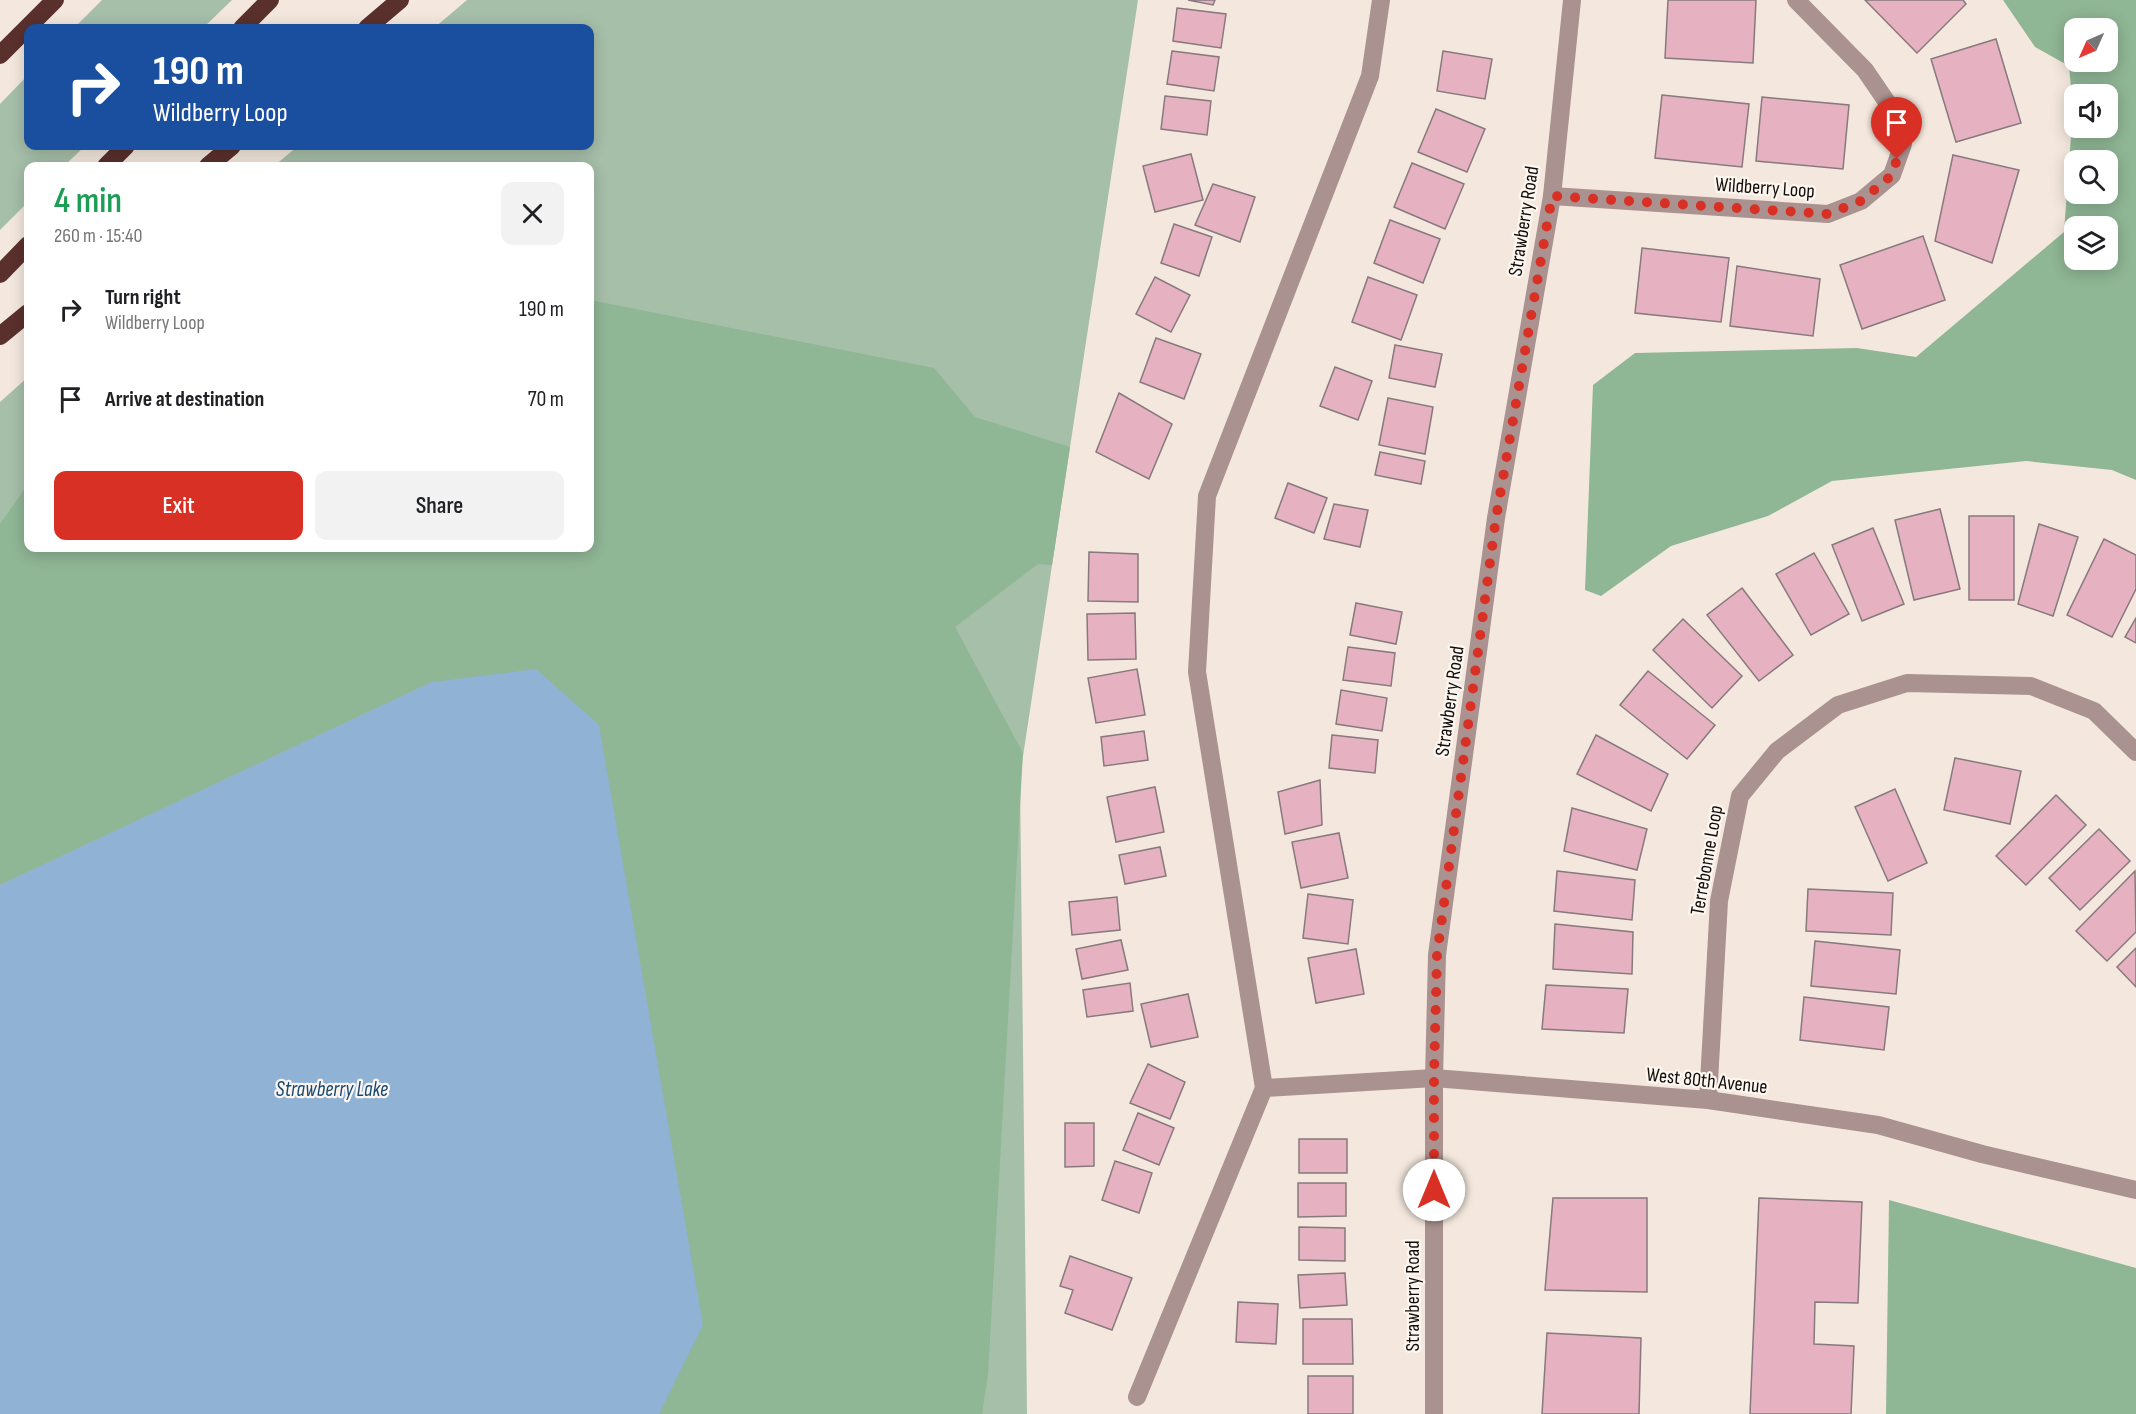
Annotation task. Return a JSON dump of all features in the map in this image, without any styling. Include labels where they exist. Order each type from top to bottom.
[{"type":"highway","points":[[31,24],[55,0]]},
{"type":"highway","points":[[246,24],[270,0]]},
{"type":"highway","points":[[372,24],[400,0]]},
{"type":"highway","points":[[0,55],[24,31]]},
{"type":"highway","points":[[110,162],[122,150]]},
{"type":"highway","points":[[213,162],[227,150]]},
{"type":"highway","points":[[0,274],[24,249]]},
{"type":"highway","points":[[0,336],[24,316]]},
{"type":"street","points":[[1137,1397],[1264,1088],[1197,672],[1207,496],[1370,76],[1381,0]]},
{"type":"street","name":"Strawberry Road","points":[[1434,1414],[1434,1078],[1437,955],[1496,518],[1552,196],[1572,0]]},
{"type":"street","name":"Wildberry Loop","points":[[1552,196],[1828,214],[1861,201],[1892,175],[1903,144],[1893,111],[1865,70],[1796,0]]},
{"type":"street","name":"Terrebonne Loop","points":[[1708,1100],[1719,901],[1740,796],[1777,751],[1838,705],[1907,683],[2031,686],[2094,711],[2136,752]]},
{"type":"street","name":"West 80th Avenue","points":[[1264,1088],[1434,1078],[1708,1100],[1878,1125],[1982,1154],[2136,1190]]},
{"type":"green space","points":[[102,0],[232,0],[207,24],[78,24]]},
{"type":"green space","points":[[467,0],[1138,0],[1020,776],[1027,1414],[0,1414],[0,402],[24,381],[24,552],[594,552],[594,162],[279,162],[293,150],[594,150],[594,24],[439,24]]},
{"type":"green space","points":[[2003,0],[2136,0],[2136,480],[2112,470],[2026,461],[1832,481],[1768,516],[1671,546],[1601,596],[1585,590],[1593,385],[1635,353],[1857,348],[1916,357],[2064,232],[2064,270],[2118,270],[2118,216],[2065,216],[2066,204],[2118,204],[2118,150],[2070,150],[2071,138],[2118,138],[2118,84],[2071,84],[2070,72],[2118,72],[2118,18],[2064,18],[2064,63],[2035,47]]},
{"type":"green space","points":[[24,79],[24,150],[81,150],[68,162],[24,162],[24,206],[0,230],[0,104]]},
{"type":"green space","points":[[594,301],[934,368],[975,417],[1070,447],[1052,565],[1038,564],[955,627],[1023,753],[988,1374],[982,1414],[657,1414],[432,682],[0,885],[0,524],[24,490],[24,552],[594,552]]},
{"type":"green space","points":[[1889,1200],[2136,1268],[2136,1414],[1886,1414]]},
{"type":"water","name":"Strawberry Lake","points":[[536,669],[599,725],[703,1325],[659,1414],[0,1414],[0,885],[432,682]]},
{"type":"building","points":[[1188,0],[1215,0],[1213,5]]},
{"type":"building","points":[[1668,0],[1756,0],[1753,63],[1665,58]]},
{"type":"building","points":[[1865,0],[1963,0],[1966,4],[1917,53]]},
{"type":"building","points":[[1177,8],[1226,14],[1221,48],[1173,41]]},
{"type":"building","points":[[1996,39],[2021,123],[1956,142],[1931,59]]},
{"type":"building","points":[[1172,51],[1219,57],[1214,91],[1167,84]]},
{"type":"building","points":[[1443,51],[1492,59],[1485,99],[1437,91]]},
{"type":"building","points":[[1662,95],[1749,104],[1742,167],[1655,158]]},
{"type":"building","points":[[1165,96],[1211,101],[1207,135],[1161,129]]},
{"type":"building","points":[[1762,97],[1849,105],[1843,169],[1756,161]]},
{"type":"building","points":[[1436,109],[1485,129],[1467,172],[1418,152]]},
{"type":"building","points":[[1191,154],[1203,200],[1155,212],[1143,166]]},
{"type":"building","points":[[1953,155],[2019,170],[1992,263],[1935,241]]},
{"type":"building","points":[[1412,163],[1464,184],[1445,229],[1394,207]]},
{"type":"building","points":[[1213,184],[1255,197],[1240,242],[1195,225]]},
{"type":"building","points":[[1390,220],[1440,239],[1423,283],[1374,263]]},
{"type":"building","points":[[1174,224],[1212,237],[1199,276],[1161,263]]},
{"type":"building","points":[[1923,236],[1945,300],[1862,329],[1840,265]]},
{"type":"building","points":[[1642,248],[1729,258],[1721,322],[1635,313]]},
{"type":"building","points":[[1737,266],[1820,279],[1813,336],[1730,326]]},
{"type":"building","points":[[1155,277],[1190,295],[1171,332],[1136,314]]},
{"type":"building","points":[[1368,277],[1417,295],[1401,340],[1352,322]]},
{"type":"building","points":[[1156,338],[1201,354],[1184,399],[1140,382]]},
{"type":"building","points":[[1395,345],[1442,354],[1435,387],[1389,378]]},
{"type":"building","points":[[1335,367],[1372,381],[1358,420],[1320,406]]},
{"type":"building","points":[[1119,393],[1172,424],[1149,479],[1096,452]]},
{"type":"building","points":[[1388,398],[1433,407],[1425,454],[1379,445]]},
{"type":"building","points":[[1380,452],[1425,461],[1421,484],[1375,475]]},
{"type":"building","points":[[1288,483],[1327,498],[1314,533],[1275,518]]},
{"type":"building","points":[[1334,504],[1368,510],[1360,547],[1324,539]]},
{"type":"building","points":[[1940,509],[1960,589],[1914,600],[1895,520]]},
{"type":"building","points":[[1969,516],[2014,516],[2014,600],[1969,600]]},
{"type":"building","points":[[2039,524],[2078,537],[2053,616],[2018,604]]},
{"type":"building","points":[[1873,528],[1904,604],[1862,621],[1832,545]]},
{"type":"building","points":[[2104,539],[2136,555],[2136,589],[2112,637],[2067,615]]},
{"type":"building","points":[[1089,552],[1138,554],[1138,602],[1088,601]]},
{"type":"building","points":[[1814,553],[1849,614],[1811,635],[1776,574]]},
{"type":"building","points":[[1742,588],[1793,655],[1759,681],[1707,615]]},
{"type":"building","points":[[1356,603],[1402,612],[1396,644],[1350,635]]},
{"type":"building","points":[[1135,613],[1136,659],[1088,660],[1087,614]]},
{"type":"building","points":[[2136,618],[2136,643],[2125,637]]},
{"type":"building","points":[[1683,619],[1742,676],[1712,708],[1653,650]]},
{"type":"building","points":[[1348,647],[1395,653],[1391,686],[1343,680]]},
{"type":"building","points":[[1137,669],[1145,715],[1096,723],[1088,678]]},
{"type":"building","points":[[1648,671],[1715,725],[1687,759],[1620,705]]},
{"type":"building","points":[[1341,690],[1387,698],[1382,731],[1336,724]]},
{"type":"building","points":[[1144,731],[1148,760],[1104,766],[1101,737]]},
{"type":"building","points":[[1332,735],[1378,740],[1375,773],[1329,768]]},
{"type":"building","points":[[1596,735],[1668,774],[1651,811],[1577,774]]},
{"type":"building","points":[[1955,758],[2021,771],[2010,824],[1944,810]]},
{"type":"building","points":[[1320,780],[1322,825],[1285,834],[1278,792]]},
{"type":"building","points":[[1155,787],[1164,832],[1116,842],[1107,797]]},
{"type":"building","points":[[1895,789],[1927,863],[1888,881],[1855,807]]},
{"type":"building","points":[[2056,795],[2086,825],[2026,885],[1996,856]]},
{"type":"building","points":[[1572,808],[1647,829],[1637,870],[1564,851]]},
{"type":"building","points":[[2099,829],[2130,861],[2080,910],[2049,878]]},
{"type":"building","points":[[1339,833],[1348,878],[1301,888],[1292,842]]},
{"type":"building","points":[[1160,847],[1166,876],[1125,884],[1119,855]]},
{"type":"building","points":[[1557,871],[1635,880],[1632,920],[1554,911]]},
{"type":"building","points":[[2135,871],[2136,932],[2107,961],[2076,931]]},
{"type":"building","points":[[1808,889],[1893,893],[1891,935],[1806,931]]},
{"type":"building","points":[[1308,894],[1353,900],[1348,944],[1303,938]]},
{"type":"building","points":[[1117,897],[1120,930],[1072,935],[1069,902]]},
{"type":"building","points":[[1555,924],[1633,932],[1632,974],[1553,969]]},
{"type":"building","points":[[1121,940],[1128,970],[1082,979],[1076,949]]},
{"type":"building","points":[[1815,941],[1900,950],[1896,994],[1811,986]]},
{"type":"building","points":[[2136,948],[2136,987],[2117,967]]},
{"type":"building","points":[[1356,949],[1364,994],[1316,1003],[1308,958]]},
{"type":"building","points":[[1130,983],[1133,1011],[1087,1017],[1083,990]]},
{"type":"building","points":[[1546,985],[1628,989],[1624,1033],[1542,1029]]},
{"type":"building","points":[[1188,994],[1198,1037],[1151,1047],[1141,1004]]},
{"type":"building","points":[[1804,997],[1889,1007],[1884,1050],[1800,1040]]},
{"type":"building","points":[[1148,1064],[1185,1082],[1170,1119],[1130,1103]]},
{"type":"building","points":[[1138,1113],[1174,1128],[1159,1165],[1123,1150]]},
{"type":"building","points":[[1065,1123],[1094,1123],[1094,1166],[1065,1167]]},
{"type":"building","points":[[1299,1139],[1347,1139],[1347,1173],[1299,1173]]},
{"type":"building","points":[[1115,1161],[1152,1173],[1139,1213],[1102,1200]]},
{"type":"building","points":[[1298,1183],[1346,1183],[1346,1216],[1298,1217]]},
{"type":"building","points":[[1553,1198],[1647,1198],[1647,1292],[1545,1290]]},
{"type":"building","points":[[1759,1198],[1862,1202],[1858,1303],[1815,1302],[1814,1344],[1854,1346],[1851,1414],[1750,1414]]},
{"type":"building","points":[[1299,1227],[1345,1228],[1345,1261],[1299,1260]]},
{"type":"building","points":[[1070,1256],[1132,1278],[1112,1330],[1065,1313],[1073,1290],[1060,1286]]},
{"type":"building","points":[[1345,1273],[1347,1305],[1300,1308],[1298,1275]]},
{"type":"building","points":[[1238,1302],[1278,1304],[1276,1344],[1236,1342]]},
{"type":"building","points":[[1303,1319],[1352,1319],[1353,1364],[1303,1364]]},
{"type":"building","points":[[1547,1333],[1641,1338],[1639,1414],[1542,1414]]},
{"type":"building","points":[[1308,1376],[1353,1376],[1353,1414],[1308,1414]]},
{"type":"route","points":[[1434,1190],[1437,955],[1496,518],[1552,196],[1828,214],[1861,201],[1892,175],[1897,159]]}]
